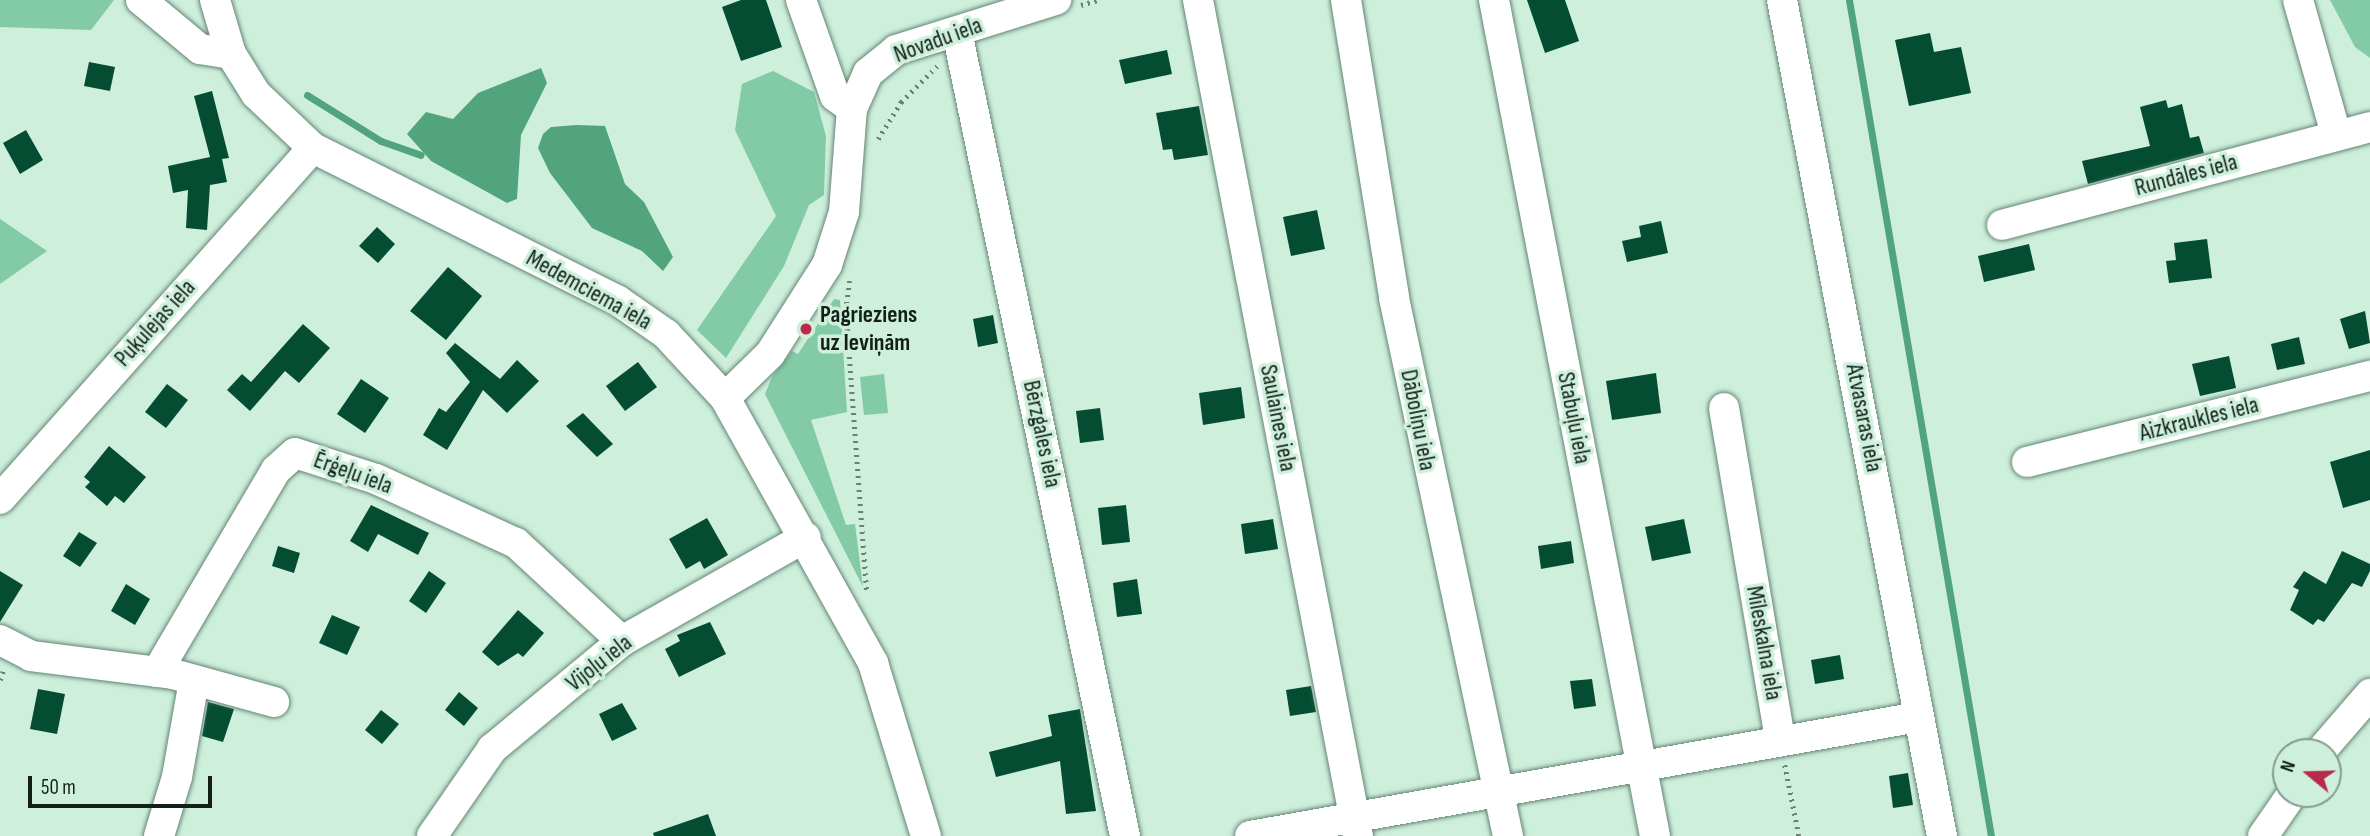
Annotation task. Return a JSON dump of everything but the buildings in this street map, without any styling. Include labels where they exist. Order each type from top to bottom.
[{"type":"street","points":[[141,0],[200,49],[231,54]]},
{"type":"street","name":"Medemciema iela","points":[[215,0],[231,54],[256,94],[313,148],[617,300],[666,334],[725,398],[806,537],[873,663],[926,836]]},
{"type":"street","points":[[801,0],[835,96],[852,109]]},
{"type":"street","name":"Saulaines iela","points":[[1198,0],[1356,829]]},
{"type":"street","name":"Dāboliņu iela","points":[[1346,0],[1394,298],[1508,836]]},
{"type":"street","name":"Stabuļu iela","points":[[1494,0],[1655,836]]},
{"type":"street","name":"Atvasaras iela","points":[[1782,0],[1942,836]]},
{"type":"street","points":[[2298,0],[2336,134]]},
{"type":"street","name":"Novadu iela","points":[[725,398],[770,354],[837,240],[852,109],[868,72],[896,50],[960,40],[1057,3]]},
{"type":"street","name":"Bērzgales iela","points":[[960,40],[1125,836]]},
{"type":"street","name":"Rundāles iela","points":[[2002,225],[2370,127]]},
{"type":"street","name":"Puķulejas iela","points":[[0,499],[313,148]]},
{"type":"street","name":"Aizkraukles iela","points":[[2027,462],[2370,376]]},
{"type":"street","name":"Mīleskalna iela","points":[[1724,408],[1780,740]]},
{"type":"street","name":"Ērģeļu iela","points":[[157,672],[276,470],[295,453],[376,479],[516,543],[622,641]]},
{"type":"street","name":"Vijoļu iela","points":[[432,836],[492,749],[622,641],[806,537]]},
{"type":"street","points":[[0,640],[31,656],[157,672],[274,702]]},
{"type":"street","points":[[159,836],[177,777],[194,681]]},
{"type":"street","points":[[2335,738],[2365,710]]},
{"type":"street","points":[[1250,836],[1356,829],[1499,787],[1918,717]]},
{"type":"street","points":[[2263,836],[2282,808]]},
{"type":"path","points":[[1057,3],[1097,0]]},
{"type":"path","points":[[873,154],[901,102],[960,40]]},
{"type":"path","points":[[850,276],[846,308],[867,608]]},
{"type":"path","points":[[1780,740],[1799,836]]},
{"type":"shaded area","points":[[0,0],[114,0],[91,30],[0,27]]},
{"type":"shaded area","points":[[2330,0],[2370,0],[2370,58],[2355,47]]},
{"type":"shaded area","points":[[541,68],[547,83],[521,135],[517,199],[507,203],[431,161],[407,134],[426,112],[453,119],[478,93]]},
{"type":"shaded area","points":[[773,71],[814,92],[826,136],[824,195],[809,205],[784,266],[726,358],[697,330],[776,216],[735,130],[742,84]]},
{"type":"shaded area","points":[[605,126],[625,184],[644,202],[673,257],[663,271],[642,251],[592,228],[550,173],[538,148],[543,134],[551,127]]},
{"type":"shaded area","points":[[0,219],[47,251],[0,284]]},
{"type":"shaded area","points":[[834,299],[840,300],[847,412],[811,420],[846,525],[855,524],[863,587],[765,394],[772,377],[792,351],[798,354]]},
{"type":"shaded area","points":[[884,374],[888,413],[864,415],[860,377]]},
{"type":"waterway","points":[[1849,0],[1991,836]]},
{"type":"waterway","points":[[307,95],[381,141],[421,155]]},
{"type":"place","name":"Pagrieziens uz Ieviņām","points":[[806,329]]}]
